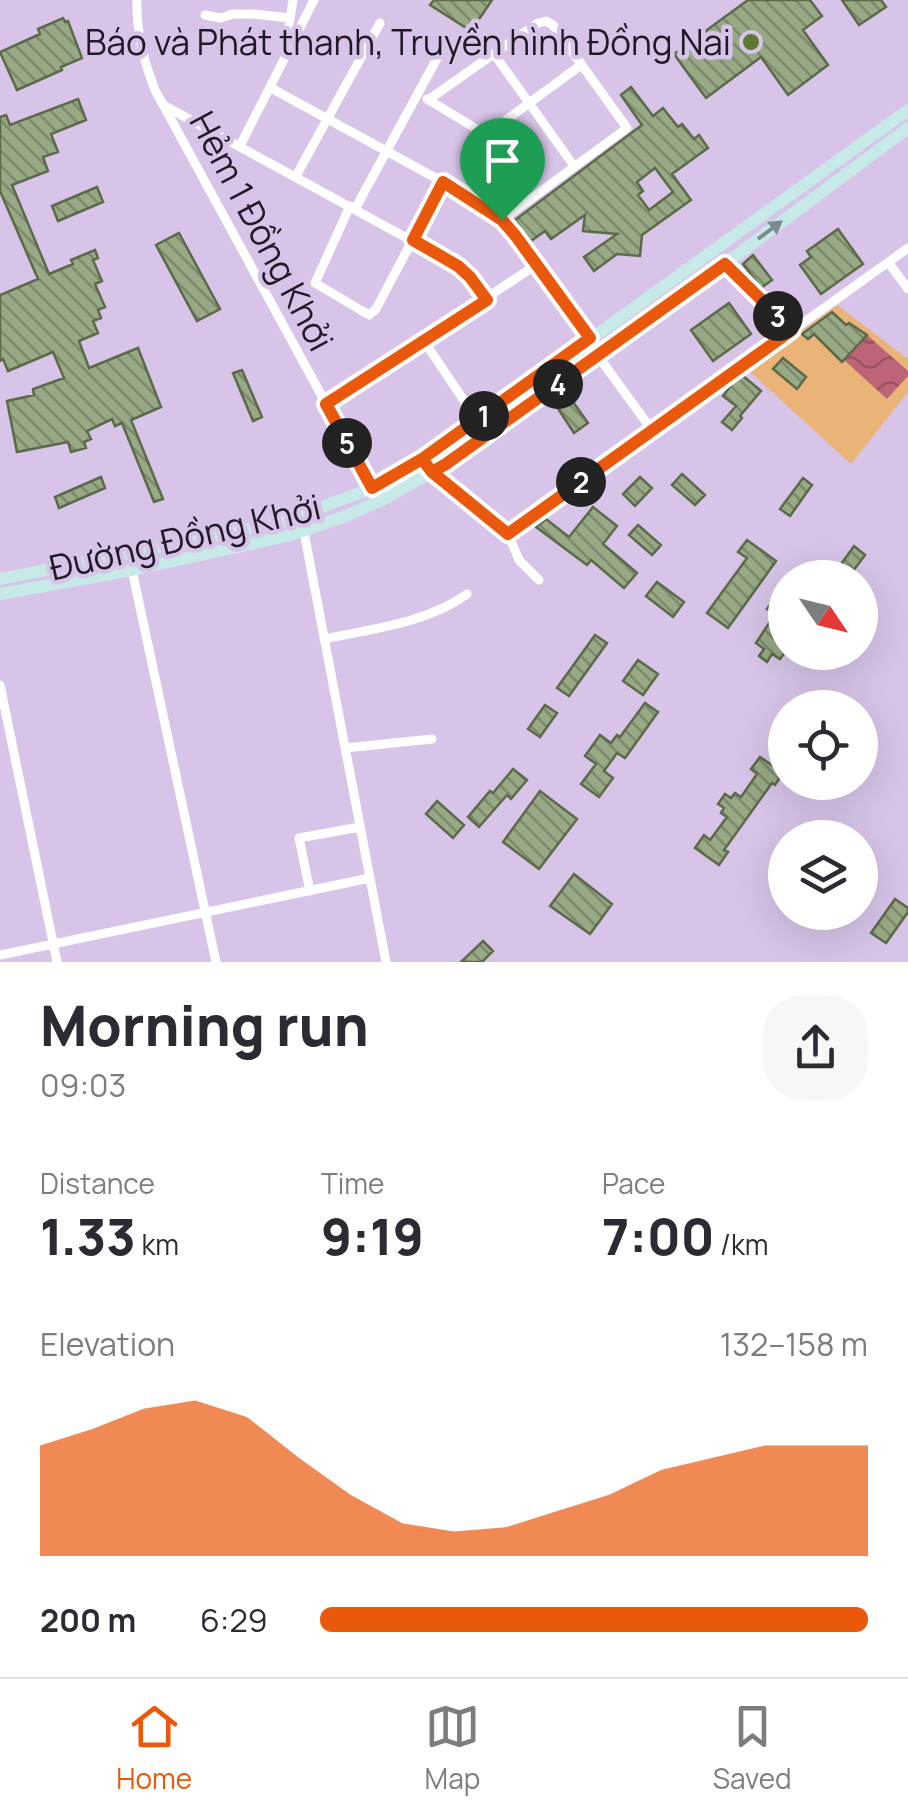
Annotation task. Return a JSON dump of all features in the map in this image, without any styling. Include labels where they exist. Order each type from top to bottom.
[{"type":"main road","name":"Đường Đồng Khởi","points":[[0,580],[282,522],[372,488],[478,420],[908,110]]},
{"type":"main road","name":"Đường Đồng Khởi","points":[[0,594],[304,532],[382,500],[432,472],[905,136]]},
{"type":"main road","points":[[648,297],[658,312]]},
{"type":"main road","points":[[422,459],[432,472]]},
{"type":"street","name":"Hẻm 1 Đồng Khởi","points":[[136,0],[149,74],[163,104],[372,488]]},
{"type":"street","points":[[284,64],[292,0]]},
{"type":"street","points":[[240,146],[314,0]]},
{"type":"street","points":[[205,15],[290,18]]},
{"type":"street","points":[[296,176],[380,22]]},
{"type":"street","points":[[428,100],[538,23],[546,22],[553,25],[627,128],[502,220]]},
{"type":"street","points":[[443,182],[376,309],[364,313],[315,283],[447,40]]},
{"type":"street","points":[[494,54],[574,166]]},
{"type":"street","points":[[525,202],[482,140],[581,65]]},
{"type":"street","points":[[271,88],[443,182],[502,220],[590,338]]},
{"type":"street","points":[[417,93],[485,134]]},
{"type":"street","points":[[163,104],[458,266],[487,300]]},
{"type":"street","points":[[508,534],[908,248]]},
{"type":"street","points":[[888,262],[908,289]]},
{"type":"street","points":[[725,264],[792,330]]},
{"type":"street","points":[[326,404],[536,265]]},
{"type":"street","points":[[424,341],[478,420]]},
{"type":"street","points":[[598,356],[652,430]]},
{"type":"street","points":[[432,472],[508,534],[519,560],[539,580]]},
{"type":"street","points":[[304,532],[386,962]]},
{"type":"street","points":[[132,570],[216,962]]},
{"type":"street","points":[[324,639],[396,624],[467,594]]},
{"type":"street","points":[[0,685],[57,962]]},
{"type":"street","points":[[345,748],[432,739]]},
{"type":"street","points":[[310,890],[300,838],[360,826]]},
{"type":"street","points":[[0,955],[370,878]]},
{"type":"shaded area","points":[[837,305],[908,359],[908,392],[851,464],[748,370]]},
{"type":"water","points":[[867,335],[908,371],[887,399],[844,360]]},
{"type":"building","points":[[434,0],[492,0],[471,31],[430,5]]},
{"type":"building","name":"Báo và Phát thanh, Truyền hình Đồng Nai","points":[[748,0],[810,0],[822,16],[803,30],[828,65],[788,95],[761,57],[706,98],[674,54]]},
{"type":"building","points":[[842,0],[881,0],[886,7],[859,25]]},
{"type":"building","points":[[63,18],[68,21],[82,58],[17,90],[0,52],[40,34],[38,29]]},
{"type":"building","points":[[631,87],[653,116],[663,108],[678,127],[682,124],[694,139],[699,135],[708,148],[672,174],[691,200],[642,235],[640,256],[617,254],[594,271],[584,257],[617,234],[583,231],[585,215],[551,239],[545,231],[531,241],[515,220],[642,125],[621,95]],"holes":[[[655,168],[673,192],[649,210],[638,195],[643,191],[637,182]]]},
{"type":"building","points":[[78,99],[86,120],[51,134],[58,152],[43,157],[48,171],[12,185],[49,274],[95,250],[98,258],[93,260],[102,281],[95,284],[105,307],[98,310],[101,318],[93,321],[98,333],[79,341],[89,368],[138,348],[161,407],[131,420],[163,499],[154,502],[122,423],[115,426],[112,419],[87,431],[91,439],[84,442],[86,448],[71,452],[68,442],[17,452],[7,401],[34,395],[33,389],[64,378],[53,352],[8,371],[3,359],[0,361],[0,295],[38,279],[0,191],[0,117],[6,115],[10,125]]},
{"type":"building","points":[[97,187],[103,202],[58,221],[52,206]]},
{"type":"building","points":[[838,229],[863,264],[821,294],[800,265],[811,257],[807,251]]},
{"type":"building","points":[[179,233],[220,309],[197,321],[156,245]]},
{"type":"building","points":[[753,255],[772,280],[761,288],[743,264]]},
{"type":"building","points":[[729,303],[751,334],[713,361],[691,330]]},
{"type":"building","points":[[832,312],[846,325],[849,323],[867,335],[842,362],[814,334],[808,339],[802,334]]},
{"type":"building","points":[[783,358],[806,377],[797,389],[773,369]]},
{"type":"building","points":[[242,370],[262,417],[253,421],[233,373]]},
{"type":"building","points":[[743,376],[761,391],[732,430],[722,422],[736,406],[723,396]]},
{"type":"building","points":[[566,392],[588,423],[574,433],[553,401]]},
{"type":"building","points":[[682,474],[705,495],[695,505],[672,485]]},
{"type":"building","points":[[101,477],[105,488],[59,508],[55,497]]},
{"type":"building","points":[[640,477],[652,488],[635,506],[623,494]]},
{"type":"building","points":[[803,478],[812,485],[790,516],[780,509]]},
{"type":"building","points":[[593,507],[617,526],[603,544],[637,573],[624,588],[591,560],[587,565],[536,527],[546,519],[569,537]]},
{"type":"building","points":[[638,525],[661,545],[652,555],[629,535]]},
{"type":"building","points":[[747,540],[775,560],[768,560],[768,572],[728,628],[707,613],[747,558],[738,552]]},
{"type":"building","points":[[854,546],[865,555],[861,560],[844,560]]},
{"type":"building","points":[[657,582],[684,602],[673,617],[646,596]]},
{"type":"building","points":[[768,625],[767,662],[759,656],[764,649],[756,643]]},
{"type":"building","points":[[595,635],[607,643],[569,696],[557,688]]},
{"type":"building","points":[[638,660],[658,674],[643,695],[623,681]]},
{"type":"building","points":[[645,703],[658,712],[625,758],[617,753],[604,771],[613,778],[599,797],[581,784],[596,764],[585,756],[600,735],[611,743],[617,735],[620,737]]},
{"type":"building","points":[[545,705],[557,713],[540,737],[528,729]]},
{"type":"building","points":[[760,757],[768,763],[768,789],[724,850],[728,852],[719,865],[695,848],[704,835],[710,840],[727,817],[718,804],[725,794],[741,797],[757,774],[751,769]]},
{"type":"building","points":[[513,769],[527,780],[511,799],[507,795],[479,827],[468,817]]},
{"type":"building","points":[[540,791],[577,819],[539,869],[503,842]]},
{"type":"building","points":[[437,801],[464,825],[453,838],[426,814]]},
{"type":"building","points":[[574,874],[612,904],[590,934],[550,906]]},
{"type":"building","points":[[895,899],[908,908],[886,943],[871,933],[878,930],[878,923]]},
{"type":"building","points":[[483,941],[493,951],[482,962],[461,962]]},
{"type":"place","name":"Báo và Phát thanh, Truyền hình Đồng Nai","points":[[751,42]]},
{"type":"route","points":[[502,220],[443,182],[413,240],[458,266],[487,300],[326,404],[372,488],[422,459],[432,472],[446,464],[725,264],[792,330],[508,534],[432,472],[422,459],[590,338],[502,220]]}]
